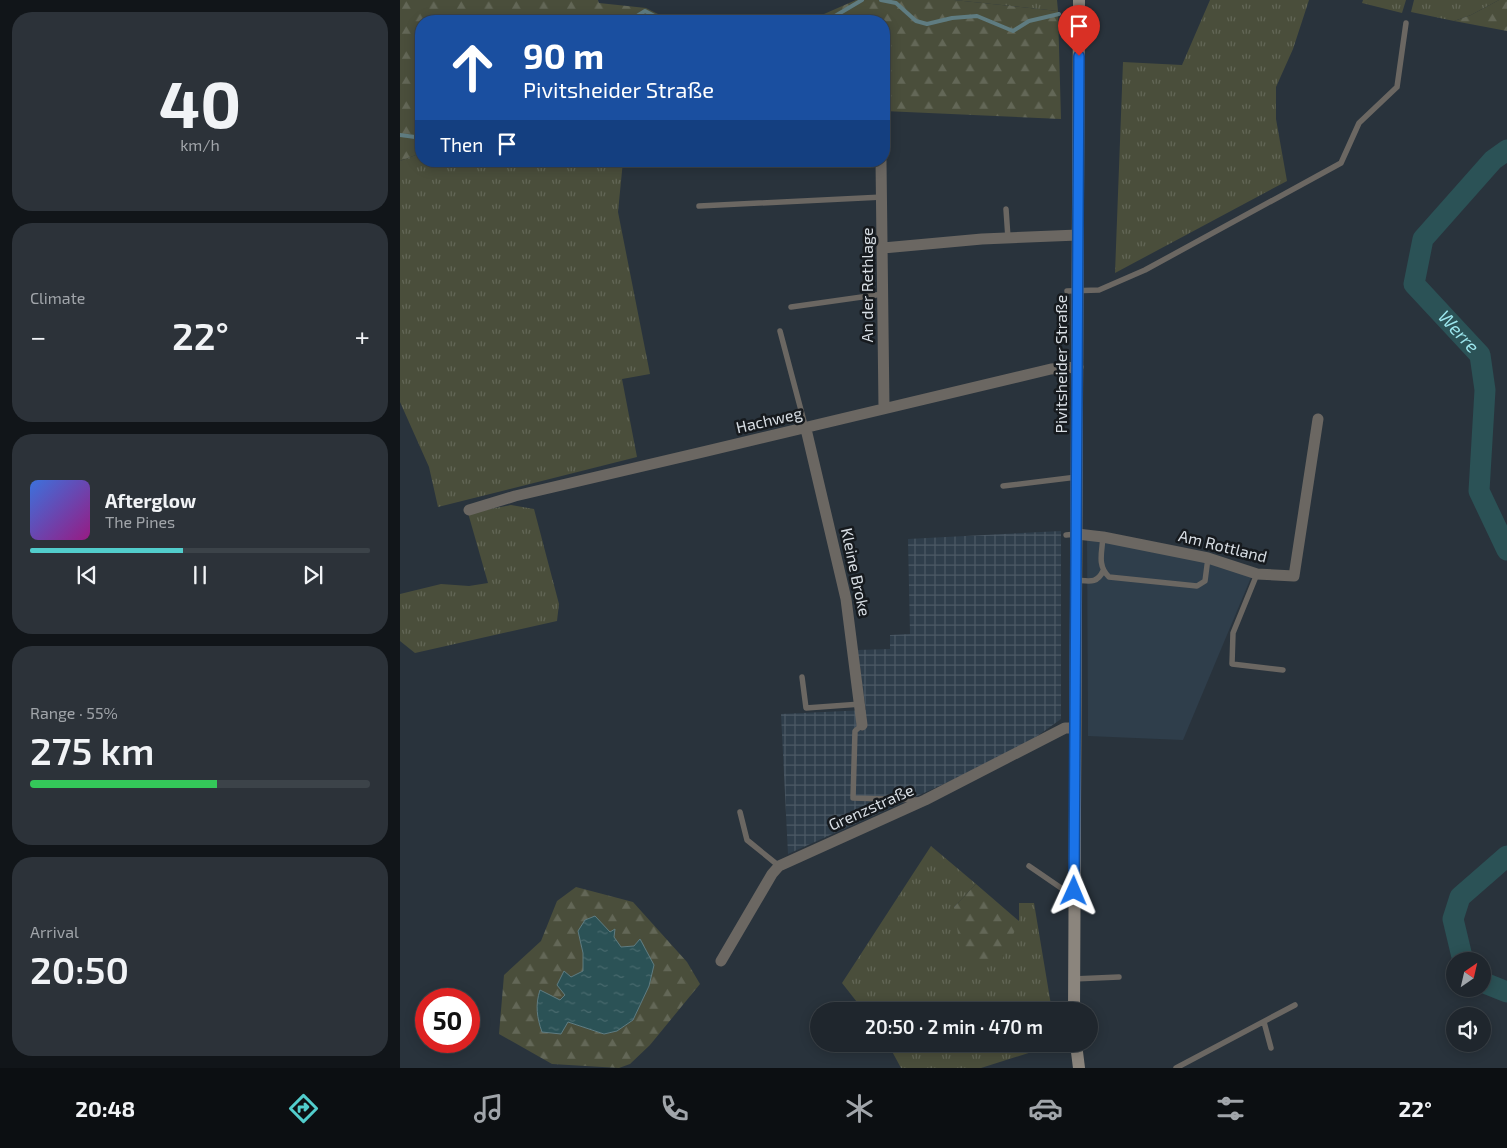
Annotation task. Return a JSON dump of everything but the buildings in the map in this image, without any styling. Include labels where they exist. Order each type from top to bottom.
[{"type":"main road","name":"Pivitsheider Straße","points":[[1074,1002],[1076,580],[1071,535],[1077,477],[1078,367],[1073,290],[1078,235],[1079,0]]},
{"type":"main road","points":[[1077,1052],[1079,1068]]},
{"type":"street","name":"An der Rethlage","points":[[881,167],[884,408]]},
{"type":"street","points":[[883,248],[1008,238],[1078,235]]},
{"type":"street","name":"Hachweg","points":[[469,510],[515,496],[806,429],[884,408],[1051,369],[1078,367]]},
{"type":"street","name":"Am Rottland","points":[[1071,535],[1103,537],[1208,558],[1256,574],[1294,576],[1318,419]]},
{"type":"street","name":"Kleine Broke","points":[[806,429],[846,598],[861,704],[862,725]]},
{"type":"street","name":"Grenzstraße","points":[[779,866],[926,800],[1065,728],[1075,728]]},
{"type":"street","points":[[720,961],[772,874],[779,866]]},
{"type":"lane","points":[[1073,290],[1099,290],[1145,270],[1341,163],[1358,123],[1398,87],[1406,23]]},
{"type":"lane","points":[[699,206],[883,196]]},
{"type":"lane","points":[[1006,209],[1008,238]]},
{"type":"lane","points":[[791,307],[883,294]]},
{"type":"lane","points":[[780,330],[806,429]]},
{"type":"lane","points":[[1003,486],[1077,477]]},
{"type":"lane","points":[[1076,580],[1094,582],[1099,579],[1102,571],[1103,537]]},
{"type":"lane","points":[[1102,571],[1109,577],[1197,586],[1205,581],[1208,558]]},
{"type":"lane","points":[[1256,574],[1233,633],[1232,664],[1283,670]]},
{"type":"lane","points":[[802,677],[806,708],[861,704]]},
{"type":"lane","points":[[862,725],[855,731],[852,798],[926,800]]},
{"type":"lane","points":[[740,812],[747,840],[779,866]]},
{"type":"lane","points":[[1029,866],[1064,890],[1074,891]]},
{"type":"lane","points":[[1074,979],[1118,977]]},
{"type":"lane","points":[[1176,1068],[1295,1005]]},
{"type":"lane","points":[[1264,1022],[1271,1048]]},
{"type":"shaded area","points":[[1061,531],[1061,719],[1015,752],[788,854],[781,714],[866,710],[857,650],[890,649],[890,635],[910,634],[908,539]]},
{"type":"shaded area","points":[[1087,532],[1255,568],[1183,740],[1088,736]]},
{"type":"green space","points":[[400,0],[598,0],[599,3],[646,8],[660,15],[415,15],[415,155],[400,161]]},
{"type":"green space","points":[[856,0],[954,0],[1058,11],[1061,119],[890,111],[890,15],[822,15]]},
{"type":"green space","points":[[954,0],[1057,0],[1058,11]]},
{"type":"green space","points":[[1210,0],[1309,0],[1293,49],[1276,87],[1276,119],[1287,181],[1115,273],[1123,62],[1182,65]]},
{"type":"green space","points":[[1363,0],[1406,0],[1402,13],[1362,3]]},
{"type":"green space","points":[[1414,0],[1499,0],[1471,15],[1454,21],[1411,12]]},
{"type":"green space","points":[[1499,0],[1507,0],[1507,31],[1454,21],[1471,15]]},
{"type":"green space","points":[[415,155],[415,167],[622,167],[618,212],[650,374],[622,379],[637,457],[438,507],[429,467],[400,402],[400,161]]},
{"type":"green space","points":[[511,505],[534,509],[559,604],[557,621],[415,653],[400,641],[400,594],[441,584],[469,586],[488,583],[468,513]]},
{"type":"green space","points":[[931,846],[976,884],[954,907],[1019,921],[1019,903],[1034,903],[1050,1002],[857,1002],[842,983]]},
{"type":"green space","points":[[976,884],[1019,921],[1003,958],[962,961],[954,907]]},
{"type":"green space","points":[[576,887],[633,902],[687,962],[700,984],[650,1045],[630,1064],[619,1068],[552,1064],[499,1034],[504,975],[541,941],[557,901]],"holes":[[[578,931],[610,932],[621,947],[634,946],[640,939],[643,946],[649,986],[633,1020],[617,1031],[604,1034],[568,1022],[540,990],[559,1000],[565,995],[564,971],[571,977],[583,971],[583,953]]]},
{"type":"green space","points":[[892,1052],[1032,1052],[981,1068],[901,1068]]},
{"type":"water","points":[[595,916],[610,932],[615,929],[614,937],[621,947],[634,946],[640,939],[654,965],[649,986],[633,1020],[617,1031],[604,1034],[568,1022],[561,1034],[542,1032],[537,1011],[540,990],[560,1000],[565,995],[557,985],[564,971],[571,977],[583,971],[583,953],[578,931],[585,920]]},
{"type":"waterway","points":[[837,15],[862,0]]},
{"type":"waterway","points":[[881,0],[896,3],[916,21],[927,24],[952,18],[977,16],[1013,31],[1029,21],[1059,14]]},
{"type":"waterway","points":[[639,15],[645,11],[653,15]]},
{"type":"waterway","points":[[400,135],[415,137]]},
{"type":"waterway","name":"Werre","points":[[1507,150],[1493,160],[1423,239],[1414,284],[1480,355],[1485,390],[1479,491],[1507,550]]},
{"type":"waterway","name":"Werre","points":[[1461,952],[1453,919],[1460,897],[1507,856]]},
{"type":"waterway","name":"Werre","points":[[1491,986],[1507,992]]},
{"type":"route","points":[[1074,891],[1079,56]]}]
